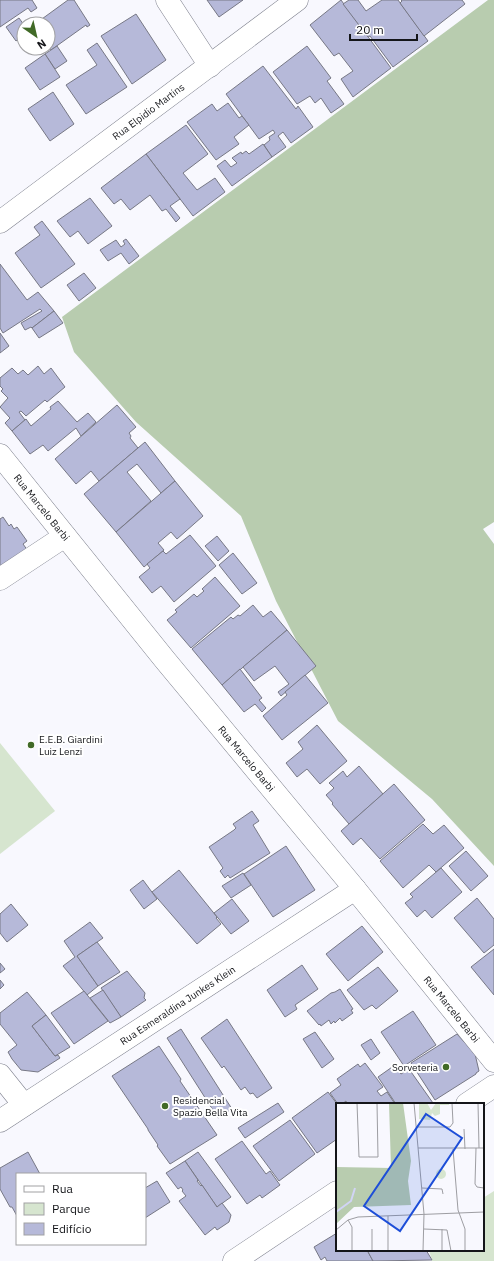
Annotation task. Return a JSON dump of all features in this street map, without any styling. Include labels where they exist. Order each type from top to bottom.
[{"type":"street","points":[[167,0],[210,66]]},
{"type":"street","name":"Rua Elpidio Martins","points":[[0,222],[297,0]]},
{"type":"street","name":"Rua Marcelo Barbi","points":[[0,455],[164,660],[355,889],[494,1061]]},
{"type":"street","points":[[0,579],[65,536]]},
{"type":"street","name":"Rua Esmeraldina Junkes Klein","points":[[0,1121],[355,889]]},
{"type":"street","points":[[0,1075],[24,1105]]},
{"type":"street","points":[[468,1103],[494,1086]]},
{"type":"street","points":[[234,1261],[336,1193]]},
{"type":"green space","points":[[488,0],[494,0],[494,522],[483,529],[494,544],[494,866],[432,799],[338,721],[276,601],[241,516],[136,422],[74,352],[62,317]]},
{"type":"green space","points":[[0,743],[55,811],[0,854]]},
{"type":"green space","points":[[494,1191],[494,1261],[432,1261],[429,1251],[484,1251],[484,1197]]},
{"type":"building","points":[[0,0],[32,0],[37,8],[31,12],[28,8],[0,27]]},
{"type":"building","points":[[68,0],[74,0],[90,25],[87,27],[86,25],[56,46],[56,16],[46,16]]},
{"type":"building","points":[[207,0],[243,0],[219,17]]},
{"type":"building","points":[[341,0],[391,68],[353,97],[341,79],[353,71],[339,53],[334,56],[310,25]]},
{"type":"building","points":[[349,0],[358,0],[366,11],[382,0],[398,0],[428,41],[393,67],[370,36],[368,37],[343,4]]},
{"type":"building","points":[[401,0],[462,0],[465,4],[424,36],[400,3],[402,1]]},
{"type":"building","points":[[136,14],[166,60],[132,84],[101,36]]},
{"type":"building","points":[[16,20],[16,41],[6,27]]},
{"type":"building","points":[[97,43],[127,87],[86,114],[66,85],[97,65],[87,50]]},
{"type":"building","points":[[307,46],[331,78],[327,81],[344,104],[331,113],[321,98],[315,103],[310,96],[297,104],[273,72]]},
{"type":"building","points":[[56,47],[67,61],[55,69],[46,56],[56,56]]},
{"type":"building","points":[[42,56],[46,56],[60,77],[40,90],[25,68]]},
{"type":"building","points":[[263,66],[296,109],[298,106],[313,127],[291,143],[283,132],[278,136],[286,147],[272,157],[264,145],[270,140],[269,137],[275,133],[273,130],[259,139],[226,94]]},
{"type":"building","points":[[53,92],[74,124],[50,141],[28,109]]},
{"type":"building","points":[[228,103],[239,118],[242,116],[249,125],[234,137],[239,144],[216,160],[187,122],[212,104],[217,111]]},
{"type":"building","points":[[186,125],[208,154],[183,173],[197,190],[215,178],[225,192],[193,216],[146,154]]},
{"type":"building","points":[[263,144],[272,157],[232,186],[217,166],[225,160],[231,167],[237,163],[232,158],[241,152],[242,154],[246,151],[249,154]]},
{"type":"building","points":[[146,154],[180,199],[170,206],[180,218],[176,222],[166,209],[162,211],[150,195],[130,210],[121,199],[114,204],[101,188]]},
{"type":"building","points":[[90,198],[112,226],[88,244],[78,231],[70,237],[57,221]]},
{"type":"building","points":[[42,221],[75,264],[41,288],[15,253],[40,235],[34,227]]},
{"type":"building","points":[[126,239],[139,256],[129,264],[121,253],[108,261],[100,250],[116,240],[121,247],[125,244],[123,241]]},
{"type":"building","points":[[0,264],[27,300],[38,292],[54,311],[32,328],[31,327],[25,330],[21,323],[42,311],[40,309],[3,333],[0,328]]},
{"type":"building","points":[[84,273],[96,288],[79,301],[67,285]]},
{"type":"building","points":[[54,311],[63,323],[39,338],[32,328]]},
{"type":"building","points":[[0,333],[9,346],[0,353]]},
{"type":"building","points":[[38,366],[44,374],[51,368],[65,387],[47,402],[45,400],[26,416],[21,411],[19,412],[25,420],[12,431],[5,423],[10,418],[0,407],[8,398],[1,391],[3,389],[0,386],[0,378],[12,368],[18,374],[23,370],[28,375]]},
{"type":"building","points":[[58,401],[77,422],[88,413],[96,422],[81,436],[76,428],[48,451],[43,445],[30,454],[12,431],[26,419],[31,426]]},
{"type":"building","points":[[117,405],[136,427],[129,433],[131,436],[130,438],[138,448],[99,481],[91,471],[76,484],[55,459]]},
{"type":"building","points":[[145,442],[175,481],[161,493],[137,464],[127,472],[151,501],[116,532],[84,494]]},
{"type":"building","points":[[175,481],[203,516],[177,539],[171,532],[158,543],[164,550],[144,567],[116,532]]},
{"type":"building","points":[[3,517],[9,526],[11,524],[14,529],[17,527],[27,541],[23,544],[28,551],[0,569],[0,519]]},
{"type":"building","points":[[190,535],[216,566],[174,602],[161,586],[152,593],[139,577],[150,568],[147,564],[163,551],[166,554]]},
{"type":"building","points":[[217,536],[229,551],[218,561],[205,546]]},
{"type":"building","points":[[233,553],[257,583],[242,594],[219,565]]},
{"type":"building","points":[[215,577],[240,606],[191,648],[167,620],[177,612],[175,610],[194,594],[197,597],[204,591],[202,589]]},
{"type":"building","points":[[253,605],[263,617],[271,611],[287,630],[222,685],[192,649],[231,617],[233,619],[238,615],[240,616]]},
{"type":"building","points":[[287,630],[316,666],[281,696],[278,692],[289,684],[275,666],[254,681],[243,667]]},
{"type":"building","points":[[240,669],[262,698],[259,700],[266,708],[262,712],[255,704],[244,712],[222,685]]},
{"type":"building","points":[[305,675],[328,703],[282,740],[263,716],[287,695],[285,692]]},
{"type":"building","points":[[317,725],[347,761],[320,784],[307,769],[297,777],[286,763],[303,749],[298,742]]},
{"type":"building","points":[[359,766],[383,794],[349,824],[326,795],[334,788],[329,783],[343,771],[347,777]]},
{"type":"building","points":[[394,784],[425,820],[380,859],[361,838],[353,845],[341,831]]},
{"type":"building","points":[[252,811],[259,821],[253,825],[270,853],[230,878],[228,875],[225,878],[220,871],[223,868],[209,847],[234,830],[236,828],[233,824]]},
{"type":"building","points":[[423,824],[433,834],[444,825],[464,848],[436,872],[429,865],[403,888],[380,861]]},
{"type":"building","points":[[286,846],[315,890],[273,917],[244,874]]},
{"type":"building","points":[[466,851],[488,876],[471,891],[449,866]]},
{"type":"building","points":[[441,868],[462,892],[432,918],[425,910],[417,917],[405,903],[413,897],[410,894]]},
{"type":"building","points":[[179,870],[221,924],[197,944],[152,892]]},
{"type":"building","points":[[243,873],[251,885],[231,898],[222,886]]},
{"type":"building","points":[[143,880],[157,899],[144,909],[130,890]]},
{"type":"building","points":[[477,898],[494,919],[494,945],[484,953],[454,918]]},
{"type":"building","points":[[232,899],[249,921],[231,934],[214,913]]},
{"type":"building","points":[[11,904],[28,925],[7,942],[0,933],[0,914]]},
{"type":"building","points":[[90,922],[103,938],[77,956],[98,986],[87,995],[63,966],[75,957],[64,941]]},
{"type":"building","points":[[362,926],[383,952],[348,981],[326,954]]},
{"type":"building","points":[[97,942],[120,972],[98,986],[77,956]]},
{"type":"building","points":[[494,949],[494,995],[471,967]]},
{"type":"building","points":[[0,963],[5,969],[0,973]]},
{"type":"building","points":[[302,965],[318,989],[295,1005],[297,1009],[285,1017],[267,990]]},
{"type":"building","points":[[378,967],[398,991],[376,1009],[372,1005],[364,1010],[347,990]]},
{"type":"building","points":[[127,971],[145,993],[144,998],[146,1000],[121,1017],[101,988]]},
{"type":"building","points":[[0,980],[4,985],[0,989]]},
{"type":"building","points":[[340,989],[353,1009],[351,1010],[353,1013],[342,1021],[340,1018],[335,1023],[334,1021],[331,1024],[329,1020],[321,1026],[320,1024],[319,1025],[307,1011],[331,993]]},
{"type":"building","points":[[103,990],[121,1017],[110,1023],[90,998]]},
{"type":"building","points":[[84,991],[108,1021],[74,1044],[51,1013]]},
{"type":"building","points":[[27,992],[46,1015],[32,1026],[55,1056],[58,1055],[60,1058],[38,1072],[21,1070],[12,1059],[8,1052],[17,1045],[0,1024],[0,1013]]},
{"type":"building","points":[[413,1011],[436,1045],[404,1066],[381,1032]]},
{"type":"building","points":[[46,1015],[70,1047],[55,1056],[32,1026]]},
{"type":"building","points":[[227,1019],[272,1088],[257,1098],[253,1093],[250,1094],[245,1087],[241,1090],[224,1066],[222,1068],[201,1038]]},
{"type":"building","points":[[181,1029],[232,1109],[218,1118],[167,1038]]},
{"type":"building","points":[[315,1032],[334,1059],[322,1068],[303,1039]]},
{"type":"building","name":"Sorveteria","points":[[457,1034],[475,1054],[479,1071],[435,1100],[411,1063]]},
{"type":"building","points":[[371,1039],[380,1053],[371,1060],[361,1045]]},
{"type":"building","name":"Residencial Spazio Bella Vita","points":[[159,1046],[181,1079],[180,1081],[217,1135],[170,1164],[112,1076]]},
{"type":"building","points":[[365,1063],[383,1087],[377,1091],[381,1096],[387,1092],[394,1103],[347,1103],[346,1101],[343,1103],[337,1103],[330,1093],[341,1085],[337,1079],[358,1064],[360,1067]]},
{"type":"building","points":[[395,1065],[401,1074],[409,1069],[433,1103],[395,1103],[378,1077]]},
{"type":"building","points":[[328,1092],[336,1103],[336,1140],[317,1153],[292,1118]]},
{"type":"building","points":[[278,1103],[284,1112],[245,1138],[238,1128]]},
{"type":"building","points":[[290,1120],[315,1154],[279,1181],[253,1146]]},
{"type":"building","points":[[242,1141],[266,1174],[270,1171],[280,1185],[262,1198],[260,1195],[247,1204],[215,1159]]},
{"type":"building","points":[[28,1152],[39,1173],[16,1173],[16,1214],[12,1207],[10,1207],[0,1189],[0,1168]]},
{"type":"building","points":[[198,1152],[231,1197],[217,1207],[185,1161]]},
{"type":"building","points":[[185,1161],[198,1180],[197,1181],[201,1186],[202,1185],[217,1207],[222,1203],[231,1215],[229,1222],[217,1230],[215,1227],[205,1235],[179,1201],[186,1196],[182,1191],[183,1190],[181,1187],[178,1189],[166,1173]]},
{"type":"building","points":[[157,1181],[170,1202],[146,1217],[146,1187]]},
{"type":"building","points":[[336,1234],[336,1251],[368,1251],[373,1261],[327,1261],[325,1257],[321,1260],[314,1247]]},
{"type":"building","points":[[368,1251],[427,1251],[432,1260],[373,1261]]},
{"type":"place","name":"E.E.B. Giardini Luiz Lenzi","points":[[31,745]]},
{"type":"place","name":"Sorveteria","points":[[446,1067]]},
{"type":"place","name":"Residencial Spazio Bella Vita","points":[[165,1106]]}]
